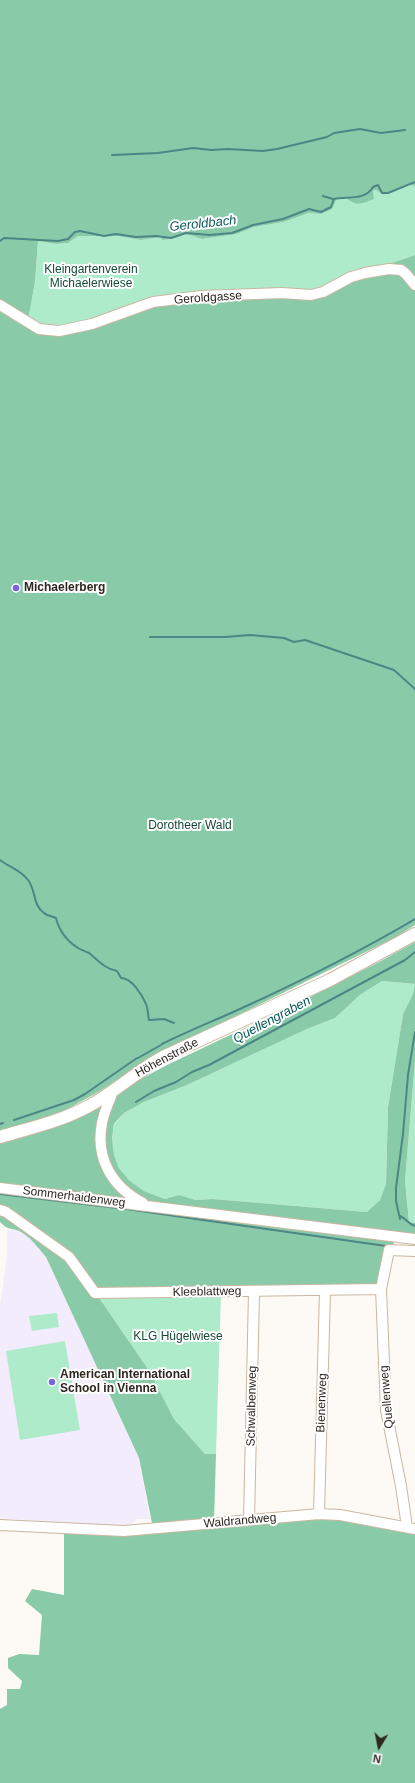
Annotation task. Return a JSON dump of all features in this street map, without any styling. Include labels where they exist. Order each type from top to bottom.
[{"type":"main road","name":"Höhenstraße","points":[[113,1091],[138,1071],[163,1057],[330,980],[415,934]]},
{"type":"main road","points":[[0,1136],[71,1115],[90,1106],[113,1091]]},
{"type":"street","name":"Geroldgasse","points":[[0,305],[39,329],[59,331],[92,324],[153,302],[201,296],[282,293],[311,295],[323,292],[351,278],[365,273],[389,269],[401,270],[415,285]]},
{"type":"street","name":"Höhenstraße","points":[[113,1091],[104,1114],[100,1133],[100,1144],[104,1160],[110,1174],[118,1186],[148,1206],[415,1239]]},
{"type":"street","name":"Sommerhaidenweg","points":[[0,1188],[148,1206]]},
{"type":"street","name":"Kleeblattweg","points":[[0,1210],[6,1212],[69,1257],[95,1293],[254,1292],[381,1289]]},
{"type":"street","points":[[381,1289],[389,1250],[415,1251]]},
{"type":"street","name":"Quellenweg","points":[[381,1289],[386,1410],[411,1528]]},
{"type":"street","name":"Bienenweg","points":[[319,1514],[325,1291]]},
{"type":"street","name":"Schwalbenweg","points":[[249,1520],[254,1292]]},
{"type":"street","name":"Waldrandweg","points":[[0,1525],[124,1531],[319,1514],[340,1515],[411,1528]]},
{"type":"shaded area","name":"American International School in Vienna","points":[[7,1229],[18,1231],[30,1238],[46,1257],[139,1458],[150,1519],[137,1519],[129,1526],[0,1518],[0,1306],[7,1256]]},
{"type":"green space","name":"Dorotheer Wald","points":[[0,0],[415,0],[415,186],[406,185],[384,195],[376,190],[373,191],[374,199],[359,204],[352,202],[345,197],[336,200],[332,209],[320,214],[309,213],[284,222],[254,227],[237,234],[202,239],[186,234],[173,239],[162,240],[161,237],[141,240],[117,236],[78,236],[68,243],[56,244],[38,241],[35,282],[28,321],[47,326],[63,327],[100,316],[143,300],[198,293],[312,291],[415,255],[415,925],[394,938],[143,1062],[100,1091],[64,1111],[0,1132]]},
{"type":"green space","name":"Kleingartenverein Michaelerwiese","points":[[406,185],[415,186],[415,255],[312,291],[100,316],[63,327],[47,326],[28,321],[35,282],[38,241],[56,244],[68,243],[78,236],[117,236],[141,240],[161,237],[162,240],[173,239],[186,234],[202,239],[237,234],[254,227],[284,222],[309,213],[320,214],[336,200],[345,197],[352,203],[376,190],[385,195]]},
{"type":"green space","points":[[415,942],[415,984],[415,1061],[405,1181],[409,1222],[415,1223],[415,1235],[397,1233],[390,1254],[383,1292],[101,1296],[100,1299],[150,1372],[174,1419],[205,1454],[216,1454],[214,1521],[287,1521],[333,1518],[415,1533],[415,1783],[0,1783],[0,1709],[7,1705],[7,1689],[20,1689],[22,1681],[8,1668],[8,1658],[19,1654],[39,1655],[42,1615],[25,1601],[32,1589],[64,1595],[64,1533],[154,1533],[139,1458],[46,1257],[27,1236],[19,1231],[7,1228],[0,1222],[0,1144],[68,1122],[88,1113],[139,1080],[167,1065],[306,999]],"holes":[[[382,981],[415,984],[413,994],[403,1014],[388,1107],[386,1184],[380,1200],[367,1212],[213,1199],[196,1200],[179,1195],[165,1199],[144,1191],[129,1180],[119,1168],[114,1155],[112,1138],[114,1124],[124,1113],[144,1102],[187,1085],[307,1029],[335,1018],[360,995]]]},
{"type":"green space","points":[[382,981],[415,984],[413,994],[403,1014],[388,1107],[386,1184],[380,1200],[367,1212],[213,1199],[196,1200],[179,1195],[165,1199],[144,1191],[129,1180],[119,1168],[114,1155],[112,1139],[114,1125],[124,1113],[144,1102],[187,1085],[307,1029],[335,1018],[360,995]]},
{"type":"green space","points":[[415,1062],[415,1223],[409,1222],[405,1181]]},
{"type":"green space","name":"KLG Hügelwiese","points":[[221,1294],[216,1454],[205,1454],[174,1419],[150,1372],[100,1299],[101,1296]]},
{"type":"green space","points":[[57,1313],[59,1327],[32,1331],[29,1316]]},
{"type":"green space","points":[[65,1341],[80,1430],[20,1440],[6,1351]]},
{"type":"waterway","points":[[112,155],[158,153],[193,148],[211,150],[228,149],[263,151],[327,137],[334,133],[360,129],[381,133],[405,130]]},
{"type":"waterway","name":"Geroldbach","points":[[0,241],[4,238],[58,241],[68,239],[75,232],[80,231],[104,236],[116,234],[136,237],[156,236],[171,238],[186,233],[210,235],[232,233],[253,225],[283,219],[309,209],[321,212],[331,207],[334,199],[361,196],[378,185],[382,193],[388,193],[415,182]]},
{"type":"waterway","points":[[323,196],[333,199]]},
{"type":"waterway","points":[[150,637],[225,637],[250,635],[284,638],[294,642],[305,640],[394,670],[415,689]]},
{"type":"waterway","points":[[0,860],[18,871],[31,884],[40,910],[47,915],[56,918],[61,931],[70,942],[79,949],[89,953],[105,966],[117,971],[121,978],[133,984],[146,1004],[149,1020],[164,1019],[174,1023]]},
{"type":"waterway","points":[[162,1044],[308,977],[415,919]]},
{"type":"waterway","name":"Quellengraben","points":[[136,1102],[154,1091],[176,1082],[192,1072],[209,1065],[405,960],[415,952]]},
{"type":"waterway","points":[[400,1219],[396,1201],[396,1188],[403,1134],[408,1075],[415,1032]]},
{"type":"waterway","points":[[138,1058],[161,1045]]},
{"type":"waterway","points":[[14,1120],[74,1100],[137,1058]]},
{"type":"waterway","points":[[0,1194],[126,1209],[386,1246]]},
{"type":"waterway","points":[[400,1216],[415,1226]]},
{"type":"place","name":"Michaelerberg","points":[[16,588]]},
{"type":"place","name":"American International School in Vienna","points":[[52,1382]]}]
